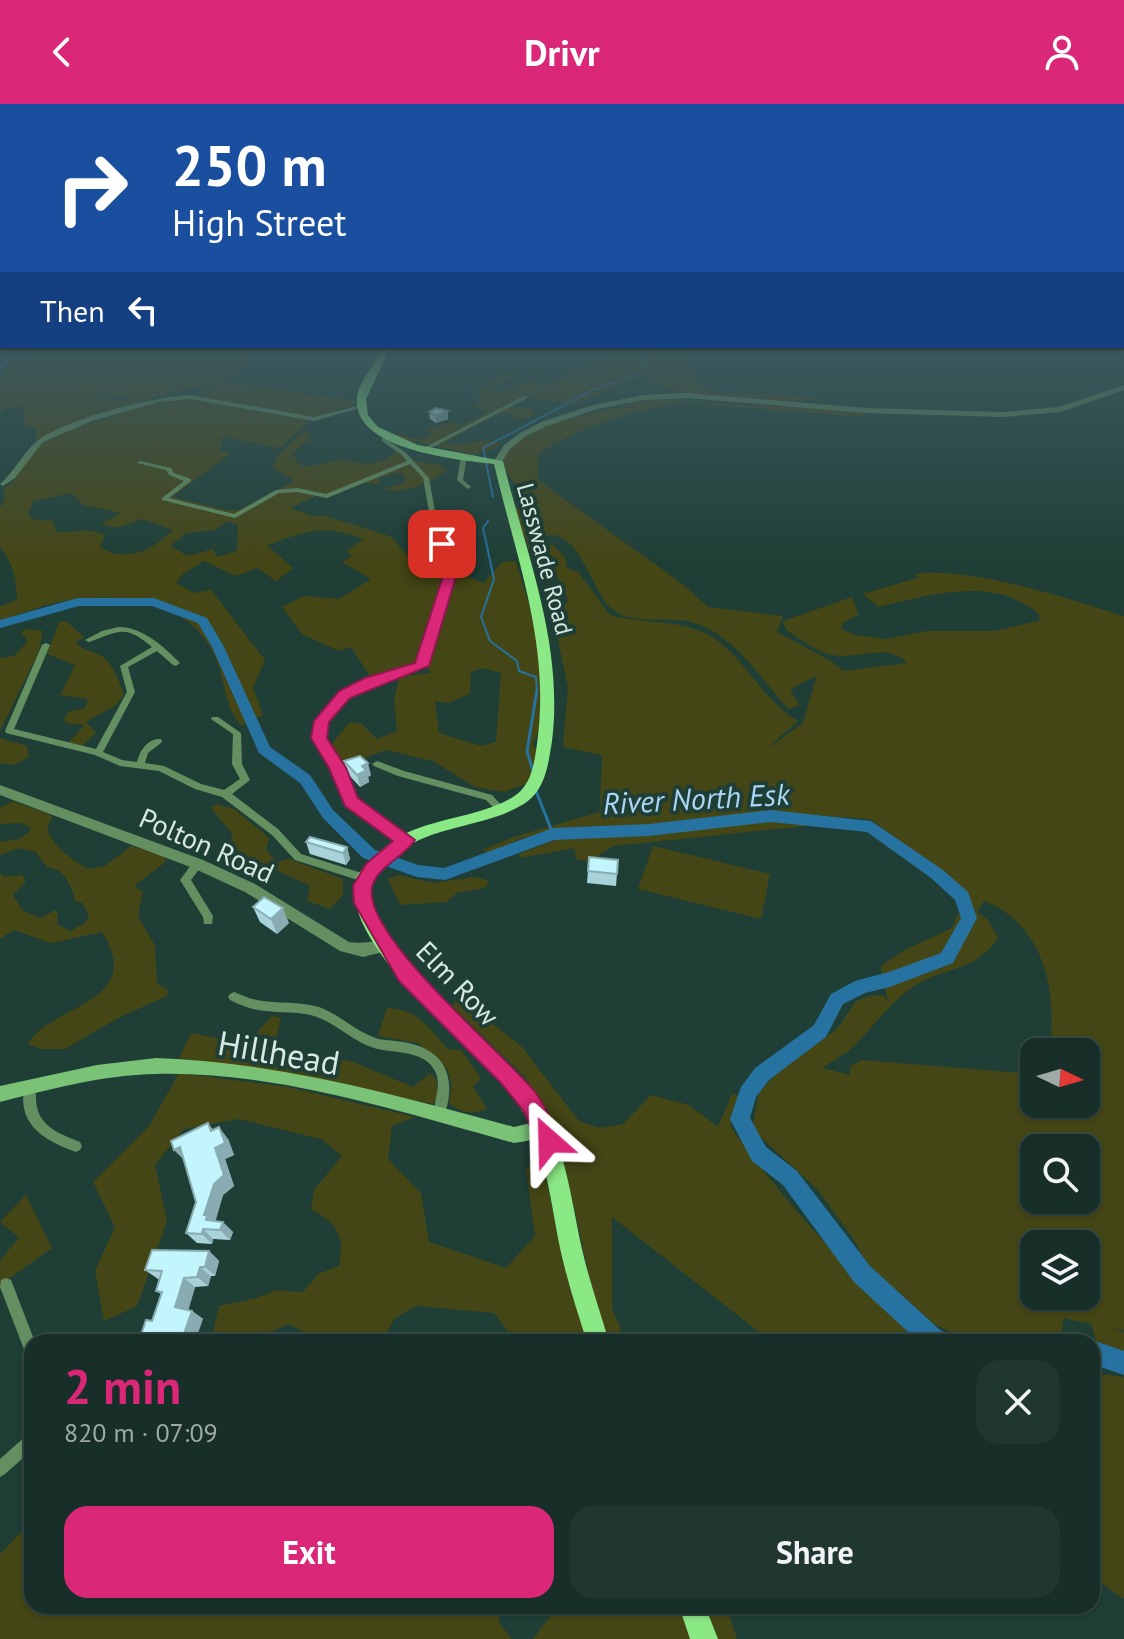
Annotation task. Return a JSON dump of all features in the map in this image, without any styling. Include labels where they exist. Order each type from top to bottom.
[{"type":"main road","points":[[367,420],[387,438],[425,449],[490,460]]},
{"type":"main road","name":"Lasswade Road","points":[[490,460],[538,608],[550,669],[546,742],[536,783],[520,800],[497,806]]},
{"type":"main road","points":[[368,874],[402,843],[497,806]]},
{"type":"main road","name":"Elm Row","points":[[368,874],[363,903],[406,975],[508,1076],[543,1125],[555,1158],[571,1249],[596,1334]]},
{"type":"main road","name":"Hillhead","points":[[0,1094],[130,1068],[192,1068],[295,1082],[514,1135],[534,1131],[543,1125]]},
{"type":"main road","points":[[695,1614],[704,1639]]},
{"type":"street","points":[[3,484],[11,480],[17,467],[47,438],[92,420]]},
{"type":"street","points":[[425,449],[482,420]]},
{"type":"street","name":"Lasswade Road","points":[[490,460],[521,434],[557,420]]},
{"type":"street","points":[[387,438],[384,440],[386,444],[397,448],[426,478],[433,517],[451,570],[422,666],[371,682],[345,695],[321,721],[319,738],[337,768],[351,802],[402,843]]},
{"type":"street","points":[[464,457],[460,480],[468,487]]},
{"type":"street","points":[[140,463],[169,469],[171,474],[189,480],[164,499],[235,516],[278,491],[297,490],[327,496],[410,462]]},
{"type":"street","points":[[93,636],[116,628],[130,628],[172,661],[160,663]]},
{"type":"street","points":[[46,645],[9,731],[140,766],[161,768],[198,787],[225,794],[275,832],[298,857],[368,874]]},
{"type":"street","points":[[98,753],[130,697],[124,666],[157,648]]},
{"type":"street","points":[[215,719],[237,733],[237,764],[245,780],[225,794]]},
{"type":"street","points":[[140,766],[140,749],[158,741]]},
{"type":"street","points":[[377,764],[401,774],[489,797],[497,806]]},
{"type":"street","name":"Polton Road","points":[[0,790],[198,864],[250,888],[345,947],[363,951],[386,946]]},
{"type":"street","points":[[198,864],[185,880],[208,916],[208,921]]},
{"type":"street","points":[[243,998],[261,1008],[296,1007],[316,1011],[370,1042],[421,1051],[438,1064],[443,1073],[445,1090],[439,1115]]},
{"type":"street","points":[[30,1086],[32,1111],[40,1129],[55,1139],[76,1146]]},
{"type":"street","points":[[6,1285],[25,1334]]},
{"type":"street","points":[[0,1469],[24,1447]]},
{"type":"shaded area","points":[[24,420],[94,420],[36,440],[37,428],[26,428]]},
{"type":"shaded area","points":[[101,420],[305,420],[308,423],[279,448],[221,436],[223,445],[218,450],[231,453],[172,497],[227,510],[239,510],[294,481],[273,468],[276,457],[304,430],[312,436],[292,455],[301,466],[341,460],[378,462],[396,452],[420,462],[441,465],[446,471],[407,489],[384,489],[406,482],[402,472],[379,478],[380,484],[360,483],[329,496],[319,494],[290,508],[390,536],[422,571],[440,567],[484,583],[502,562],[516,561],[536,629],[545,678],[541,724],[532,744],[538,752],[532,782],[504,792],[475,787],[433,761],[386,750],[342,766],[330,746],[350,722],[362,724],[377,739],[397,731],[394,700],[399,677],[431,673],[426,667],[441,624],[433,622],[417,664],[372,679],[351,647],[339,651],[302,634],[282,607],[304,596],[339,599],[371,579],[342,562],[352,556],[347,551],[363,539],[349,534],[315,531],[267,545],[293,568],[276,581],[257,568],[236,576],[204,561],[183,574],[176,583],[194,593],[211,590],[265,660],[253,688],[263,715],[242,726],[227,700],[213,652],[200,633],[166,608],[124,598],[80,599],[0,620],[0,606],[17,600],[13,572],[0,547],[0,507],[4,502],[4,488],[12,483],[37,447],[61,432]],"holes":[[[72,493],[83,505],[121,513],[101,524],[117,528],[142,519],[173,530],[148,549],[120,554],[100,547],[105,535],[87,531],[57,532],[52,520],[35,520],[28,515],[33,501]],[[229,521],[238,525],[237,551],[217,557],[213,549],[188,556],[170,546],[186,533],[214,530]],[[483,668],[501,673],[496,742],[481,746],[439,733],[435,701],[448,703],[470,694],[471,672]]]},
{"type":"shaded area","points":[[473,420],[487,420],[444,443],[490,440],[497,441],[500,446],[474,455],[396,437],[398,434],[420,440],[431,434],[428,429],[451,422],[462,425]]},
{"type":"shaded area","points":[[565,420],[613,420],[571,436],[538,454],[538,480],[681,583],[708,607],[783,616],[777,632],[831,661],[843,671],[907,663],[900,657],[884,653],[830,654],[799,639],[783,621],[852,597],[859,615],[844,622],[841,629],[855,635],[886,639],[927,631],[994,631],[1039,621],[1039,614],[1021,602],[982,591],[940,594],[878,607],[863,594],[920,577],[913,574],[936,573],[990,579],[1124,616],[1124,1330],[1112,1328],[1124,1332],[1124,1353],[1100,1345],[1100,1334],[1094,1334],[1091,1324],[1064,1318],[1061,1334],[955,1334],[934,1324],[867,1264],[853,1238],[818,1190],[752,1129],[759,1093],[774,1076],[837,1029],[856,1001],[873,995],[884,996],[888,1002],[881,966],[905,950],[952,928],[958,914],[976,912],[961,891],[939,872],[870,819],[770,812],[653,826],[565,830],[519,839],[488,855],[483,849],[600,812],[602,755],[563,747],[568,687],[556,631],[553,631],[548,612],[564,606],[567,600],[563,586],[540,553],[543,546],[554,545],[565,558],[567,568],[578,572],[610,615],[690,627],[726,647],[775,703],[798,721],[764,751],[803,723],[817,675],[790,690],[800,705],[788,709],[734,647],[708,629],[684,621],[640,619],[619,614],[604,600],[578,554],[561,538],[551,535],[534,540],[529,549],[513,509],[528,503],[502,466],[507,447],[551,423]],"holes":[[[984,901],[1005,912],[1022,927],[1034,944],[1049,985],[1050,1038],[1100,1038],[1100,1118],[1020,1118],[1020,1073],[862,1060],[850,1066],[850,1075],[823,1068],[853,1047],[914,986],[974,961],[990,948],[998,938],[988,920],[977,912]]]},
{"type":"shaded area","points":[[66,621],[84,637],[75,643],[108,662],[124,695],[116,705],[86,722],[96,733],[81,747],[67,744],[85,725],[64,720],[68,712],[85,708],[88,699],[60,695],[75,665],[47,654],[59,622]]},
{"type":"shaded area","points":[[26,629],[43,631],[39,651],[0,731],[0,658],[14,656],[28,641],[21,632]]},
{"type":"shaded area","points":[[0,738],[27,746],[29,757],[14,765],[0,763]]},
{"type":"shaded area","points":[[12,801],[49,814],[52,817],[47,828],[53,841],[88,869],[105,866],[131,846],[163,855],[166,859],[134,886],[143,892],[138,916],[155,946],[157,983],[168,990],[167,996],[118,1018],[65,1049],[41,1049],[28,1044],[39,1031],[104,988],[113,974],[113,956],[102,932],[51,943],[14,930],[0,939],[0,873],[4,877],[22,875],[26,881],[13,895],[23,911],[41,918],[55,910],[58,914],[57,924],[70,931],[85,923],[89,917],[83,903],[76,902],[70,884],[63,875],[47,867],[36,852],[19,848],[0,855],[0,842],[19,839],[31,830],[19,823],[0,824],[0,808]]},
{"type":"shaded area","points":[[216,804],[234,809],[269,838],[266,850],[277,862],[289,859],[343,879],[343,895],[330,909],[307,901],[310,886],[228,847],[233,835],[211,808]]},
{"type":"shaded area","points":[[769,822],[808,822],[806,826],[613,846],[590,861],[577,860],[574,848],[520,858],[519,854],[555,840]]},
{"type":"shaded area","points":[[653,846],[770,874],[761,919],[638,889]]},
{"type":"shaded area","points":[[398,875],[433,883],[476,877],[489,881],[485,888],[457,893],[446,902],[400,905],[388,879]]},
{"type":"shaded area","points":[[459,997],[522,1047],[579,1121],[600,1128],[623,1124],[651,1095],[689,1105],[718,1127],[732,1094],[739,1096],[730,1126],[752,1156],[822,1239],[917,1334],[762,1334],[612,1217],[612,1308],[623,1334],[510,1334],[494,1313],[416,1306],[394,1319],[387,1334],[305,1334],[289,1324],[270,1334],[212,1334],[219,1306],[277,1290],[303,1292],[318,1274],[339,1266],[341,1256],[337,1232],[328,1220],[311,1209],[314,1190],[342,1156],[321,1139],[239,1119],[184,1129],[155,1165],[167,1221],[137,1306],[104,1321],[95,1271],[115,1227],[93,1182],[149,1126],[179,1073],[288,1087],[415,1117],[392,1126],[388,1159],[421,1193],[429,1242],[506,1268],[535,1236],[526,1170],[534,1159],[543,1165],[570,1290],[585,1301],[591,1284],[557,1131],[525,1077],[452,1006]]},
{"type":"shaded area","points":[[387,1008],[414,1016],[447,1049],[461,1050],[481,1078],[473,1087],[487,1109],[467,1112],[449,1103],[452,1085],[447,1069],[418,1043],[378,1036]]},
{"type":"shaded area","points":[[272,1016],[281,1018],[274,1046],[353,1062],[413,1087],[430,1073],[436,1079],[438,1094],[433,1104],[286,1074],[179,1058],[191,1033],[246,1044]]},
{"type":"shaded area","points":[[26,1195],[52,1248],[0,1285],[0,1261],[19,1237],[0,1222]]},
{"type":"shaded area","points":[[1100,1374],[1124,1377],[1124,1599],[1100,1582]]},
{"type":"shaded area","points":[[24,1529],[24,1614],[499,1614],[499,1623],[512,1639],[0,1639],[0,1554]]},
{"type":"shaded area","points":[[729,1614],[737,1639],[533,1639],[551,1615]]},
{"type":"building","points":[[360,756],[368,763],[362,766],[366,770],[357,775],[344,761]]},
{"type":"building","points":[[310,837],[347,847],[343,853],[306,842]]},
{"type":"building","points":[[589,857],[618,860],[617,874],[588,871]]},
{"type":"building","points":[[264,897],[283,908],[271,919],[253,907]]},
{"type":"building","points":[[208,1123],[211,1131],[219,1127],[225,1143],[215,1148],[224,1175],[214,1184],[204,1215],[207,1215],[206,1220],[223,1222],[220,1230],[203,1229],[202,1234],[186,1233],[196,1202],[180,1147],[174,1150],[171,1141]]},
{"type":"building","points":[[152,1250],[209,1251],[205,1267],[200,1267],[197,1277],[184,1278],[175,1307],[192,1311],[184,1334],[141,1334],[146,1320],[152,1321],[162,1292],[156,1291],[162,1271],[145,1270]]},
{"type":"waterway","points":[[493,497],[483,448],[537,420]]},
{"type":"waterway","points":[[488,521],[483,528],[494,579],[481,617],[490,641],[517,661],[519,671],[536,677],[537,691]]},
{"type":"waterway","name":"River North Esk","points":[[0,624],[78,602],[154,602],[203,621],[218,647],[264,750],[305,779],[328,814],[369,854],[417,871],[445,874],[553,834],[649,830],[771,816],[871,827],[937,874],[962,897],[969,918],[947,958],[861,986],[837,999],[820,1031],[762,1074],[748,1093],[740,1119],[759,1154],[790,1178],[862,1274],[928,1334]]},
{"type":"waterway","points":[[533,771],[527,751],[537,691]]},
{"type":"waterway","points":[[536,791],[553,834]]},
{"type":"waterway","name":"River North Esk","points":[[1100,1355],[1124,1363]]},
{"type":"route","points":[[442,544],[451,570],[422,666],[371,682],[345,695],[321,721],[319,738],[337,768],[351,802],[384,828],[406,840],[372,869],[362,886],[363,903],[386,946],[406,975],[508,1076],[530,1103],[549,1141]]}]
